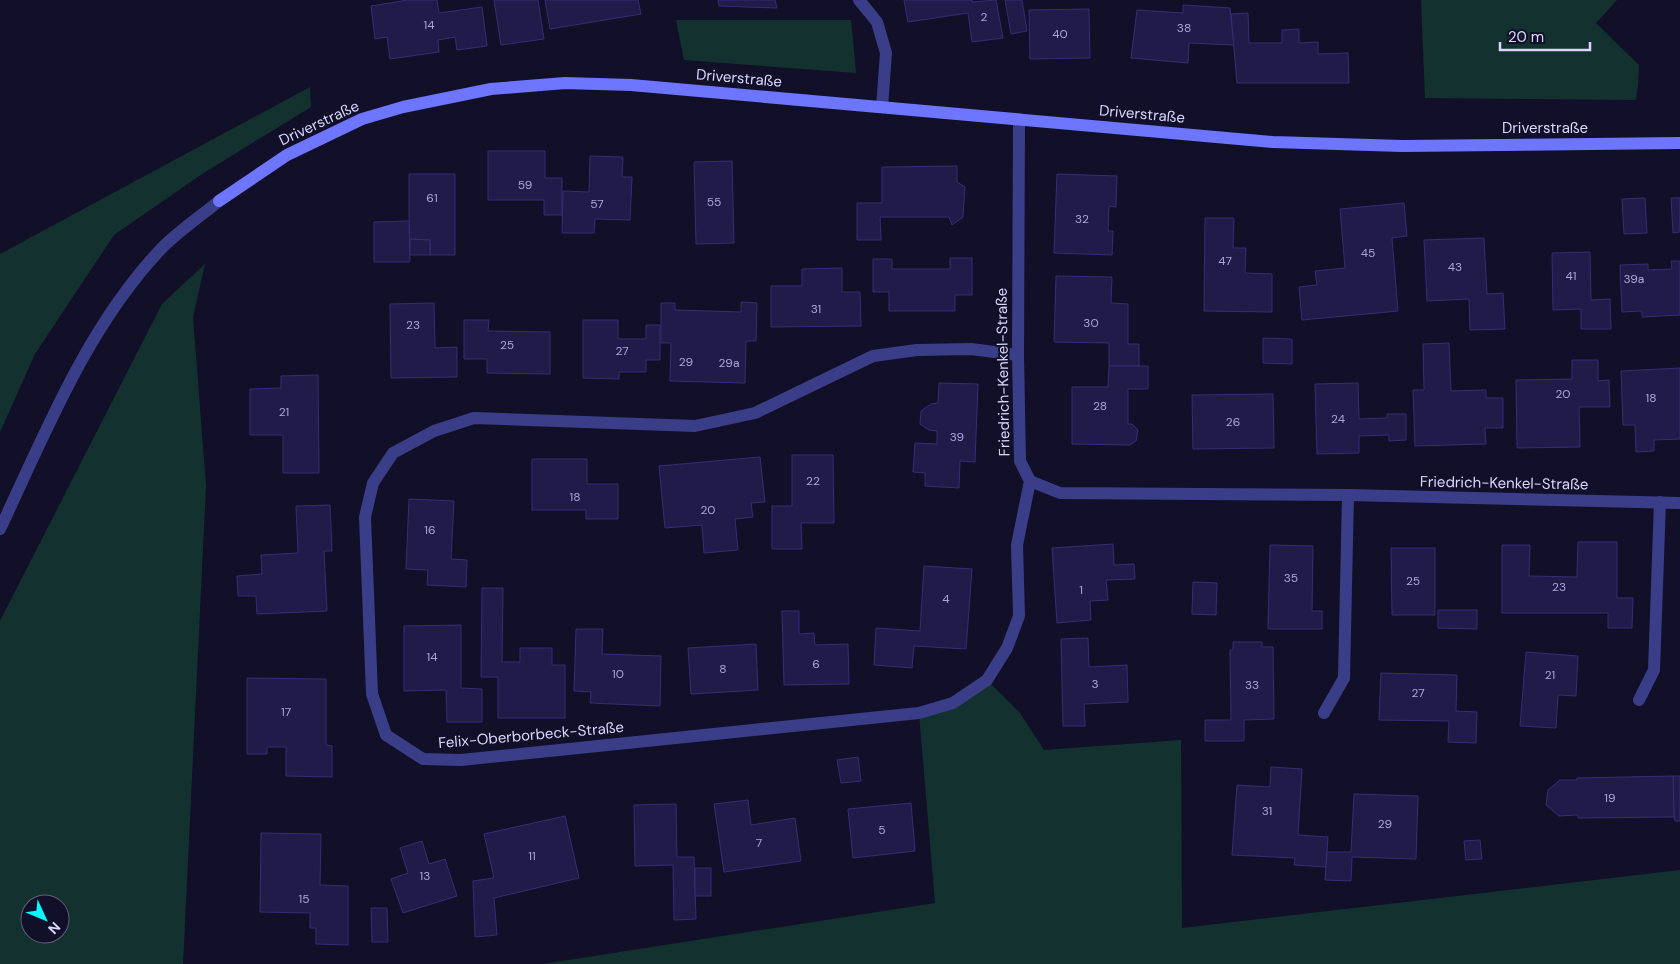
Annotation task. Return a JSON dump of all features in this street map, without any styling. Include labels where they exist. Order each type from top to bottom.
[{"type":"street","points":[[859,0],[877,22],[886,53],[882,107]]},
{"type":"street","name":"Driverstraße","points":[[0,529],[82,358],[113,308],[161,249],[219,201],[287,154],[362,119],[403,107],[492,89],[565,83],[631,85],[1273,142],[1402,146],[1680,143]]},
{"type":"street","name":"Friedrich-Kenkel-Straße","points":[[1019,119],[1018,355],[1020,461],[1030,481],[1060,494],[1348,495],[1680,502]]},
{"type":"street","name":"Felix-Oberborbeck-Straße","points":[[1018,355],[971,348],[917,350],[873,356],[755,413],[695,426],[474,418],[434,431],[393,453],[373,483],[365,517],[372,694],[386,735],[423,760],[461,760],[919,713],[953,703],[987,680],[1008,648],[1019,616],[1017,545],[1030,481]]},
{"type":"street","points":[[1324,713],[1344,678],[1348,495]]},
{"type":"street","points":[[1639,700],[1654,670],[1660,502]]},
{"type":"green space","points":[[1421,0],[1617,0],[1596,23],[1639,65],[1636,100],[1425,98]]},
{"type":"green space","points":[[676,20],[851,20],[856,73],[684,60]]},
{"type":"green space","points":[[310,87],[311,107],[202,174],[114,235],[35,354],[0,432],[0,254]]},
{"type":"green space","points":[[205,264],[193,317],[206,486],[183,964],[0,964],[0,621],[162,304]]},
{"type":"green space","points":[[987,680],[1020,713],[1044,750],[1181,740],[1182,928],[1680,870],[1680,964],[543,964],[935,903],[919,713]]},
{"type":"building","points":[[408,0],[437,0],[439,13],[482,7],[487,46],[457,50],[455,37],[438,40],[439,52],[390,59],[387,37],[375,39],[371,6]]},
{"type":"building","points":[[494,0],[538,0],[544,39],[501,45]]},
{"type":"building","points":[[545,0],[638,0],[641,14],[550,29]]},
{"type":"building","points":[[718,0],[775,0],[777,8],[719,6]]},
{"type":"building","points":[[904,0],[972,0],[972,2],[996,0],[1003,38],[972,42],[968,13],[908,22]]},
{"type":"building","points":[[1005,0],[1022,0],[1027,31],[1011,34]]},
{"type":"building","points":[[1183,5],[1230,8],[1234,45],[1189,43],[1188,63],[1131,58],[1137,10],[1183,13]]},
{"type":"building","points":[[1089,9],[1090,58],[1030,59],[1029,10]]},
{"type":"building","points":[[1248,13],[1249,43],[1282,43],[1282,30],[1299,29],[1299,43],[1318,42],[1318,54],[1348,53],[1349,83],[1237,83],[1231,14]]},
{"type":"building","points":[[488,151],[545,151],[545,178],[562,178],[562,215],[544,215],[544,200],[488,200]]},
{"type":"building","points":[[590,156],[623,157],[622,177],[632,177],[630,220],[595,219],[594,233],[562,233],[563,191],[589,192]]},
{"type":"building","points":[[732,161],[734,243],[696,244],[694,162]]},
{"type":"building","points":[[957,166],[957,182],[965,187],[963,217],[952,225],[949,217],[880,217],[881,240],[857,240],[857,203],[882,203],[882,167]]},
{"type":"building","points":[[409,174],[455,174],[455,255],[430,255],[430,240],[409,239]]},
{"type":"building","points":[[1057,174],[1117,176],[1116,207],[1109,206],[1108,231],[1113,231],[1112,255],[1054,253]]},
{"type":"building","points":[[1645,198],[1647,233],[1624,234],[1622,199]]},
{"type":"building","points":[[1671,198],[1680,198],[1680,232],[1673,233]]},
{"type":"building","points":[[1404,203],[1407,236],[1392,238],[1398,311],[1302,320],[1299,287],[1317,285],[1315,271],[1345,268],[1340,209]]},
{"type":"building","points":[[1205,218],[1234,218],[1233,248],[1246,248],[1245,273],[1272,274],[1272,312],[1204,311]]},
{"type":"building","points":[[409,221],[410,262],[374,262],[374,222]]},
{"type":"building","points":[[1484,238],[1487,294],[1503,293],[1505,329],[1470,330],[1469,299],[1427,301],[1424,240]]},
{"type":"building","points":[[410,239],[430,240],[430,255],[410,255]]},
{"type":"building","points":[[1590,252],[1591,300],[1610,299],[1611,329],[1581,329],[1581,309],[1553,310],[1552,253]]},
{"type":"building","points":[[950,258],[972,258],[972,295],[955,295],[955,311],[889,311],[889,292],[873,292],[873,259],[892,259],[892,269],[950,269]]},
{"type":"building","points":[[1671,261],[1680,261],[1680,315],[1642,317],[1642,311],[1622,312],[1620,265],[1648,264],[1648,270],[1672,269]]},
{"type":"building","points":[[842,268],[842,292],[860,292],[861,326],[771,327],[771,286],[802,286],[802,269]]},
{"type":"building","points":[[1056,276],[1112,277],[1111,303],[1128,304],[1128,344],[1139,344],[1139,366],[1109,366],[1109,343],[1054,342]]},
{"type":"building","points":[[741,302],[757,303],[756,341],[746,341],[745,383],[670,381],[671,343],[661,343],[661,303],[675,303],[675,310],[741,312]]},
{"type":"building","points":[[434,303],[435,348],[457,347],[457,377],[391,378],[390,304]]},
{"type":"building","points":[[464,320],[489,320],[488,331],[550,332],[550,374],[487,373],[487,359],[464,359]]},
{"type":"building","points":[[583,320],[618,320],[618,339],[646,339],[646,325],[660,325],[660,360],[646,360],[646,372],[619,372],[619,379],[583,378]]},
{"type":"building","points":[[1263,338],[1292,339],[1292,364],[1263,363]]},
{"type":"building","points":[[1449,343],[1451,391],[1486,390],[1486,398],[1503,398],[1503,428],[1485,428],[1486,444],[1415,446],[1413,390],[1424,390],[1423,344]]},
{"type":"building","points":[[1572,360],[1598,360],[1598,381],[1609,380],[1610,407],[1579,407],[1580,447],[1517,448],[1516,380],[1572,379]]},
{"type":"building","points":[[1109,366],[1148,366],[1148,389],[1128,389],[1128,424],[1132,424],[1138,430],[1136,441],[1130,445],[1072,444],[1072,387],[1108,387]]},
{"type":"building","points":[[1680,368],[1680,439],[1654,440],[1654,451],[1636,452],[1635,425],[1623,425],[1621,371]]},
{"type":"building","points":[[318,375],[319,473],[283,473],[283,435],[250,435],[250,389],[281,388],[281,376]]},
{"type":"building","points":[[939,383],[978,384],[975,462],[960,461],[959,488],[925,486],[925,473],[913,472],[915,443],[937,444],[937,431],[929,430],[920,424],[921,411],[931,404],[938,403]]},
{"type":"building","points":[[1358,383],[1359,419],[1387,418],[1387,414],[1406,414],[1406,440],[1389,441],[1389,435],[1359,436],[1359,453],[1317,454],[1315,384]]},
{"type":"building","points":[[1273,394],[1274,448],[1193,449],[1192,395]]},
{"type":"building","points":[[792,455],[833,455],[834,523],[801,523],[802,549],[772,549],[772,506],[792,506]]},
{"type":"building","points":[[760,457],[765,502],[751,503],[753,517],[735,519],[738,550],[704,553],[702,525],[665,528],[659,466]]},
{"type":"building","points":[[532,459],[587,459],[587,484],[618,484],[618,519],[586,519],[586,510],[532,510]]},
{"type":"building","points":[[409,499],[454,501],[451,559],[467,560],[466,587],[427,585],[428,570],[406,569]]},
{"type":"building","points":[[330,505],[332,551],[324,551],[327,611],[257,614],[256,596],[238,596],[237,576],[262,574],[261,555],[298,553],[296,506]]},
{"type":"building","points":[[1578,542],[1617,542],[1617,598],[1633,598],[1632,628],[1608,628],[1608,613],[1502,613],[1502,545],[1530,545],[1529,576],[1577,577]]},
{"type":"building","points":[[1113,544],[1114,565],[1134,564],[1135,579],[1106,580],[1108,600],[1090,601],[1091,620],[1057,623],[1052,548]]},
{"type":"building","points":[[1270,545],[1313,546],[1312,611],[1322,611],[1322,629],[1268,629]]},
{"type":"building","points":[[1391,548],[1435,548],[1435,615],[1392,615]]},
{"type":"building","points":[[924,566],[972,569],[966,649],[914,646],[912,668],[874,665],[876,628],[920,631]]},
{"type":"building","points":[[1193,582],[1217,583],[1216,615],[1192,614]]},
{"type":"building","points":[[482,588],[503,588],[502,662],[520,662],[520,648],[552,648],[552,665],[565,665],[565,718],[498,718],[498,677],[481,677]]},
{"type":"building","points":[[1438,610],[1477,610],[1477,629],[1438,628]]},
{"type":"building","points":[[782,611],[799,611],[799,634],[814,633],[815,645],[848,644],[849,684],[784,685]]},
{"type":"building","points":[[461,625],[461,688],[482,689],[482,722],[447,722],[446,690],[404,691],[404,626]]},
{"type":"building","points":[[576,629],[603,629],[602,654],[661,656],[660,706],[590,703],[591,692],[574,691]]},
{"type":"building","points":[[1088,638],[1089,667],[1127,665],[1128,702],[1084,704],[1085,726],[1063,726],[1061,639]]},
{"type":"building","points":[[1233,642],[1262,642],[1262,647],[1273,647],[1274,719],[1244,720],[1244,741],[1205,741],[1205,720],[1231,720],[1230,650],[1233,650]]},
{"type":"building","points":[[756,644],[758,690],[691,694],[688,648]]},
{"type":"building","points":[[1526,652],[1578,656],[1576,696],[1558,695],[1556,728],[1520,726]]},
{"type":"building","points":[[1381,673],[1457,675],[1456,711],[1477,712],[1476,743],[1448,742],[1449,721],[1379,720]]},
{"type":"building","points":[[247,678],[326,679],[326,745],[332,746],[332,777],[286,776],[286,747],[267,747],[267,754],[247,754]]},
{"type":"building","points":[[858,757],[861,781],[841,783],[837,760]]},
{"type":"building","points":[[1271,767],[1302,769],[1298,835],[1328,837],[1326,867],[1294,865],[1295,858],[1232,855],[1237,785],[1270,787]]},
{"type":"building","points":[[1673,776],[1680,776],[1680,821],[1675,821],[1674,817]]},
{"type":"building","points":[[1673,776],[1674,817],[1578,818],[1578,815],[1559,816],[1546,805],[1548,790],[1560,780]]},
{"type":"building","points":[[1354,794],[1418,796],[1416,859],[1352,857],[1351,881],[1325,880],[1327,852],[1351,852]]},
{"type":"building","points":[[748,800],[751,825],[795,818],[801,861],[724,872],[714,804]]},
{"type":"building","points":[[911,803],[915,851],[853,858],[848,809]]},
{"type":"building","points":[[676,804],[677,857],[694,857],[696,919],[674,920],[673,865],[635,866],[634,805]]},
{"type":"building","points":[[565,816],[579,878],[494,898],[497,935],[475,937],[473,881],[494,878],[484,834]]},
{"type":"building","points":[[261,833],[321,834],[320,885],[348,886],[348,945],[316,944],[316,928],[310,928],[310,913],[260,912]]},
{"type":"building","points":[[1480,840],[1482,859],[1466,860],[1464,841]]},
{"type":"building","points":[[422,841],[429,864],[445,859],[457,896],[403,913],[391,879],[408,873],[400,848]]},
{"type":"building","points":[[695,868],[711,868],[711,896],[695,896]]},
{"type":"building","points":[[371,908],[387,908],[388,942],[372,942]]}]
